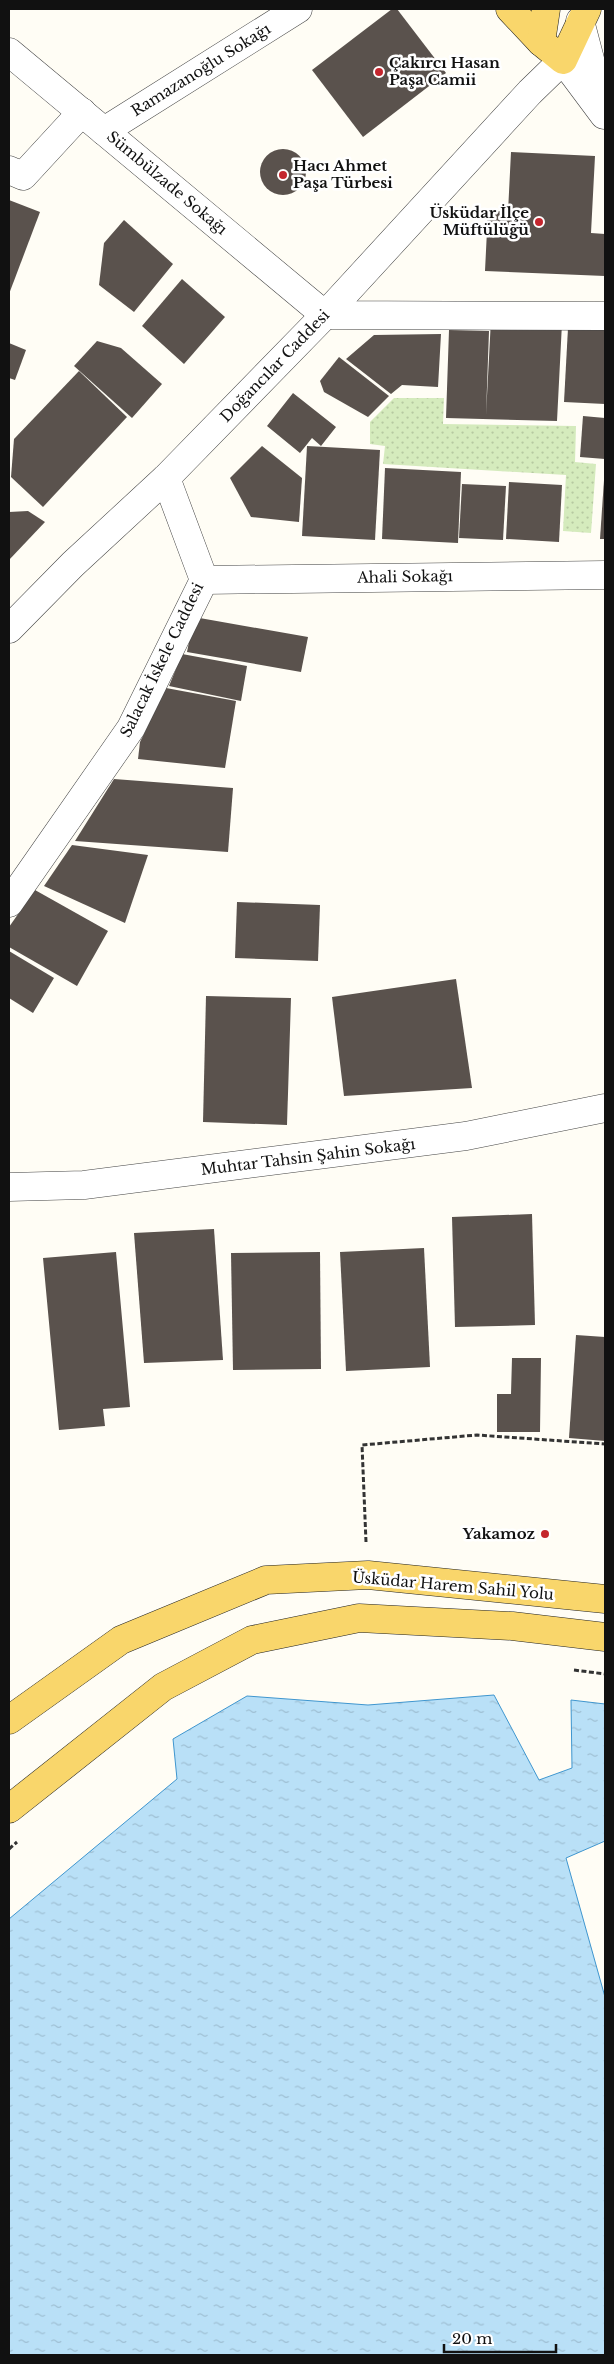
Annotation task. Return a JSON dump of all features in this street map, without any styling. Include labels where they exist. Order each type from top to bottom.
[{"type":"main road","points":[[510,9],[541,42],[563,60],[579,13]]},
{"type":"main road","points":[[541,42],[546,9]]},
{"type":"main road","name":"Üsküdar Harem Sahil Yolu","points":[[9,1720],[121,1640],[266,1580],[368,1576],[605,1599]]},
{"type":"main road","points":[[9,1809],[163,1687],[252,1640],[360,1618],[512,1626],[605,1637]]},
{"type":"street","name":"Ramazanoğlu Sokağı","points":[[104,130],[298,9]]},
{"type":"street","points":[[579,13],[605,116]]},
{"type":"street","points":[[530,92],[541,42]]},
{"type":"street","name":"Sümbülzade Sokağı","points":[[9,52],[325,315]]},
{"type":"street","points":[[563,60],[605,116]]},
{"type":"street","name":"Doğancılar Caddesi","points":[[9,629],[72,564],[166,478],[325,315],[530,92],[563,60]]},
{"type":"street","points":[[9,170],[24,176],[82,112]]},
{"type":"street","points":[[325,315],[605,316]]},
{"type":"street","name":"Salacak İskele Caddesi","points":[[9,903],[131,728],[204,580],[166,478]]},
{"type":"street","name":"Ahali Sokağı","points":[[204,580],[605,575]]},
{"type":"street","name":"Muhtar Tahsin Şahin Sokağı","points":[[9,1187],[84,1186],[466,1136],[605,1108]]},
{"type":"path","points":[[368,1576],[362,1445],[477,1435],[605,1444]]},
{"type":"path","points":[[570,1669],[605,1674]]},
{"type":"path","points":[[9,1848],[24,1836]]},
{"type":"green space","points":[[394,398],[444,398],[443,424],[576,426],[575,462],[596,464],[591,533],[563,531],[566,475],[383,464],[385,446],[370,444],[370,422]]},
{"type":"water","points":[[494,1695],[539,1780],[572,1768],[571,1700],[605,1704],[605,1841],[566,1858],[605,1997],[605,2355],[9,2355],[9,1919],[177,1779],[173,1739],[247,1696],[368,1705]]},
{"type":"building","name":"Çakırcı Hasan Paşa Camii","points":[[392,9],[397,9],[446,73],[363,137],[312,70]]},
{"type":"building","name":"Hacı Ahmet Paşa Türbesi","points":[[288,149],[300,155],[305,163],[305,181],[300,189],[292,194],[278,195],[266,189],[261,181],[260,167],[266,155],[274,150]]},
{"type":"building","name":"Üsküdar İlçe Müftülüğü","points":[[511,152],[595,156],[591,233],[605,234],[605,276],[485,271],[488,210],[508,212]]},
{"type":"building","points":[[9,200],[40,212],[9,294]]},
{"type":"building","points":[[124,220],[173,264],[134,312],[99,285],[104,243]]},
{"type":"building","points":[[182,279],[225,317],[184,364],[142,326]]},
{"type":"building","points":[[491,319],[562,323],[557,421],[446,418],[449,330],[489,331],[486,415]]},
{"type":"building","points":[[568,328],[605,330],[605,404],[564,402]]},
{"type":"building","points":[[441,334],[438,387],[402,385],[391,394],[346,359],[374,335]]},
{"type":"building","points":[[97,341],[121,348],[162,384],[132,418],[74,366]]},
{"type":"building","points":[[9,343],[26,350],[15,380],[9,378]]},
{"type":"building","points":[[339,357],[389,396],[368,417],[324,392],[320,381]]},
{"type":"building","points":[[79,371],[127,417],[43,507],[11,477],[14,439]]},
{"type":"building","points":[[293,393],[336,427],[321,446],[312,438],[300,453],[267,426]]},
{"type":"building","points":[[583,416],[605,418],[605,459],[580,457]]},
{"type":"building","points":[[262,446],[302,478],[299,522],[251,517],[230,478]]},
{"type":"building","points":[[307,446],[380,450],[375,540],[302,536]]},
{"type":"building","points":[[385,468],[461,472],[458,543],[382,539]]},
{"type":"building","points":[[604,480],[605,539],[600,539]]},
{"type":"building","points":[[509,482],[562,485],[559,542],[506,539]]},
{"type":"building","points":[[462,484],[506,486],[503,540],[459,538]]},
{"type":"building","points":[[28,511],[45,522],[9,560],[9,512]]},
{"type":"building","points":[[194,617],[308,637],[301,672],[187,652]]},
{"type":"building","points":[[182,654],[247,666],[241,701],[169,686]]},
{"type":"building","points":[[166,688],[236,701],[225,768],[138,759],[140,742]]},
{"type":"building","points":[[114,779],[233,788],[228,852],[75,841]]},
{"type":"building","points":[[72,845],[148,855],[125,923],[44,886]]},
{"type":"building","points":[[35,890],[108,931],[77,986],[9,947],[9,927]]},
{"type":"building","points":[[237,902],[320,905],[318,961],[235,958]]},
{"type":"building","points":[[9,951],[54,978],[33,1013],[9,998]]},
{"type":"building","points":[[456,979],[472,1088],[344,1096],[332,997]]},
{"type":"building","points":[[206,996],[291,998],[287,1125],[203,1122]]},
{"type":"building","points":[[532,1214],[535,1325],[455,1327],[452,1217]]},
{"type":"building","points":[[214,1229],[223,1360],[144,1363],[134,1233]]},
{"type":"building","points":[[424,1248],[430,1367],[346,1371],[340,1252]]},
{"type":"building","points":[[116,1252],[130,1407],[103,1409],[105,1426],[59,1430],[43,1258]]},
{"type":"building","points":[[320,1252],[321,1369],[233,1370],[231,1253]]},
{"type":"building","points":[[576,1335],[605,1337],[605,1441],[569,1438]]},
{"type":"building","points":[[512,1358],[541,1358],[540,1432],[497,1432],[497,1394],[511,1394]]},
{"type":"place","name":"Çakırcı Hasan Paşa Camii","points":[[379,72]]},
{"type":"place","name":"Hacı Ahmet Paşa Türbesi","points":[[283,175]]},
{"type":"place","name":"Üsküdar İlçe Müftülüğü","points":[[539,222]]},
{"type":"place","name":"Yakamoz","points":[[545,1534]]}]
